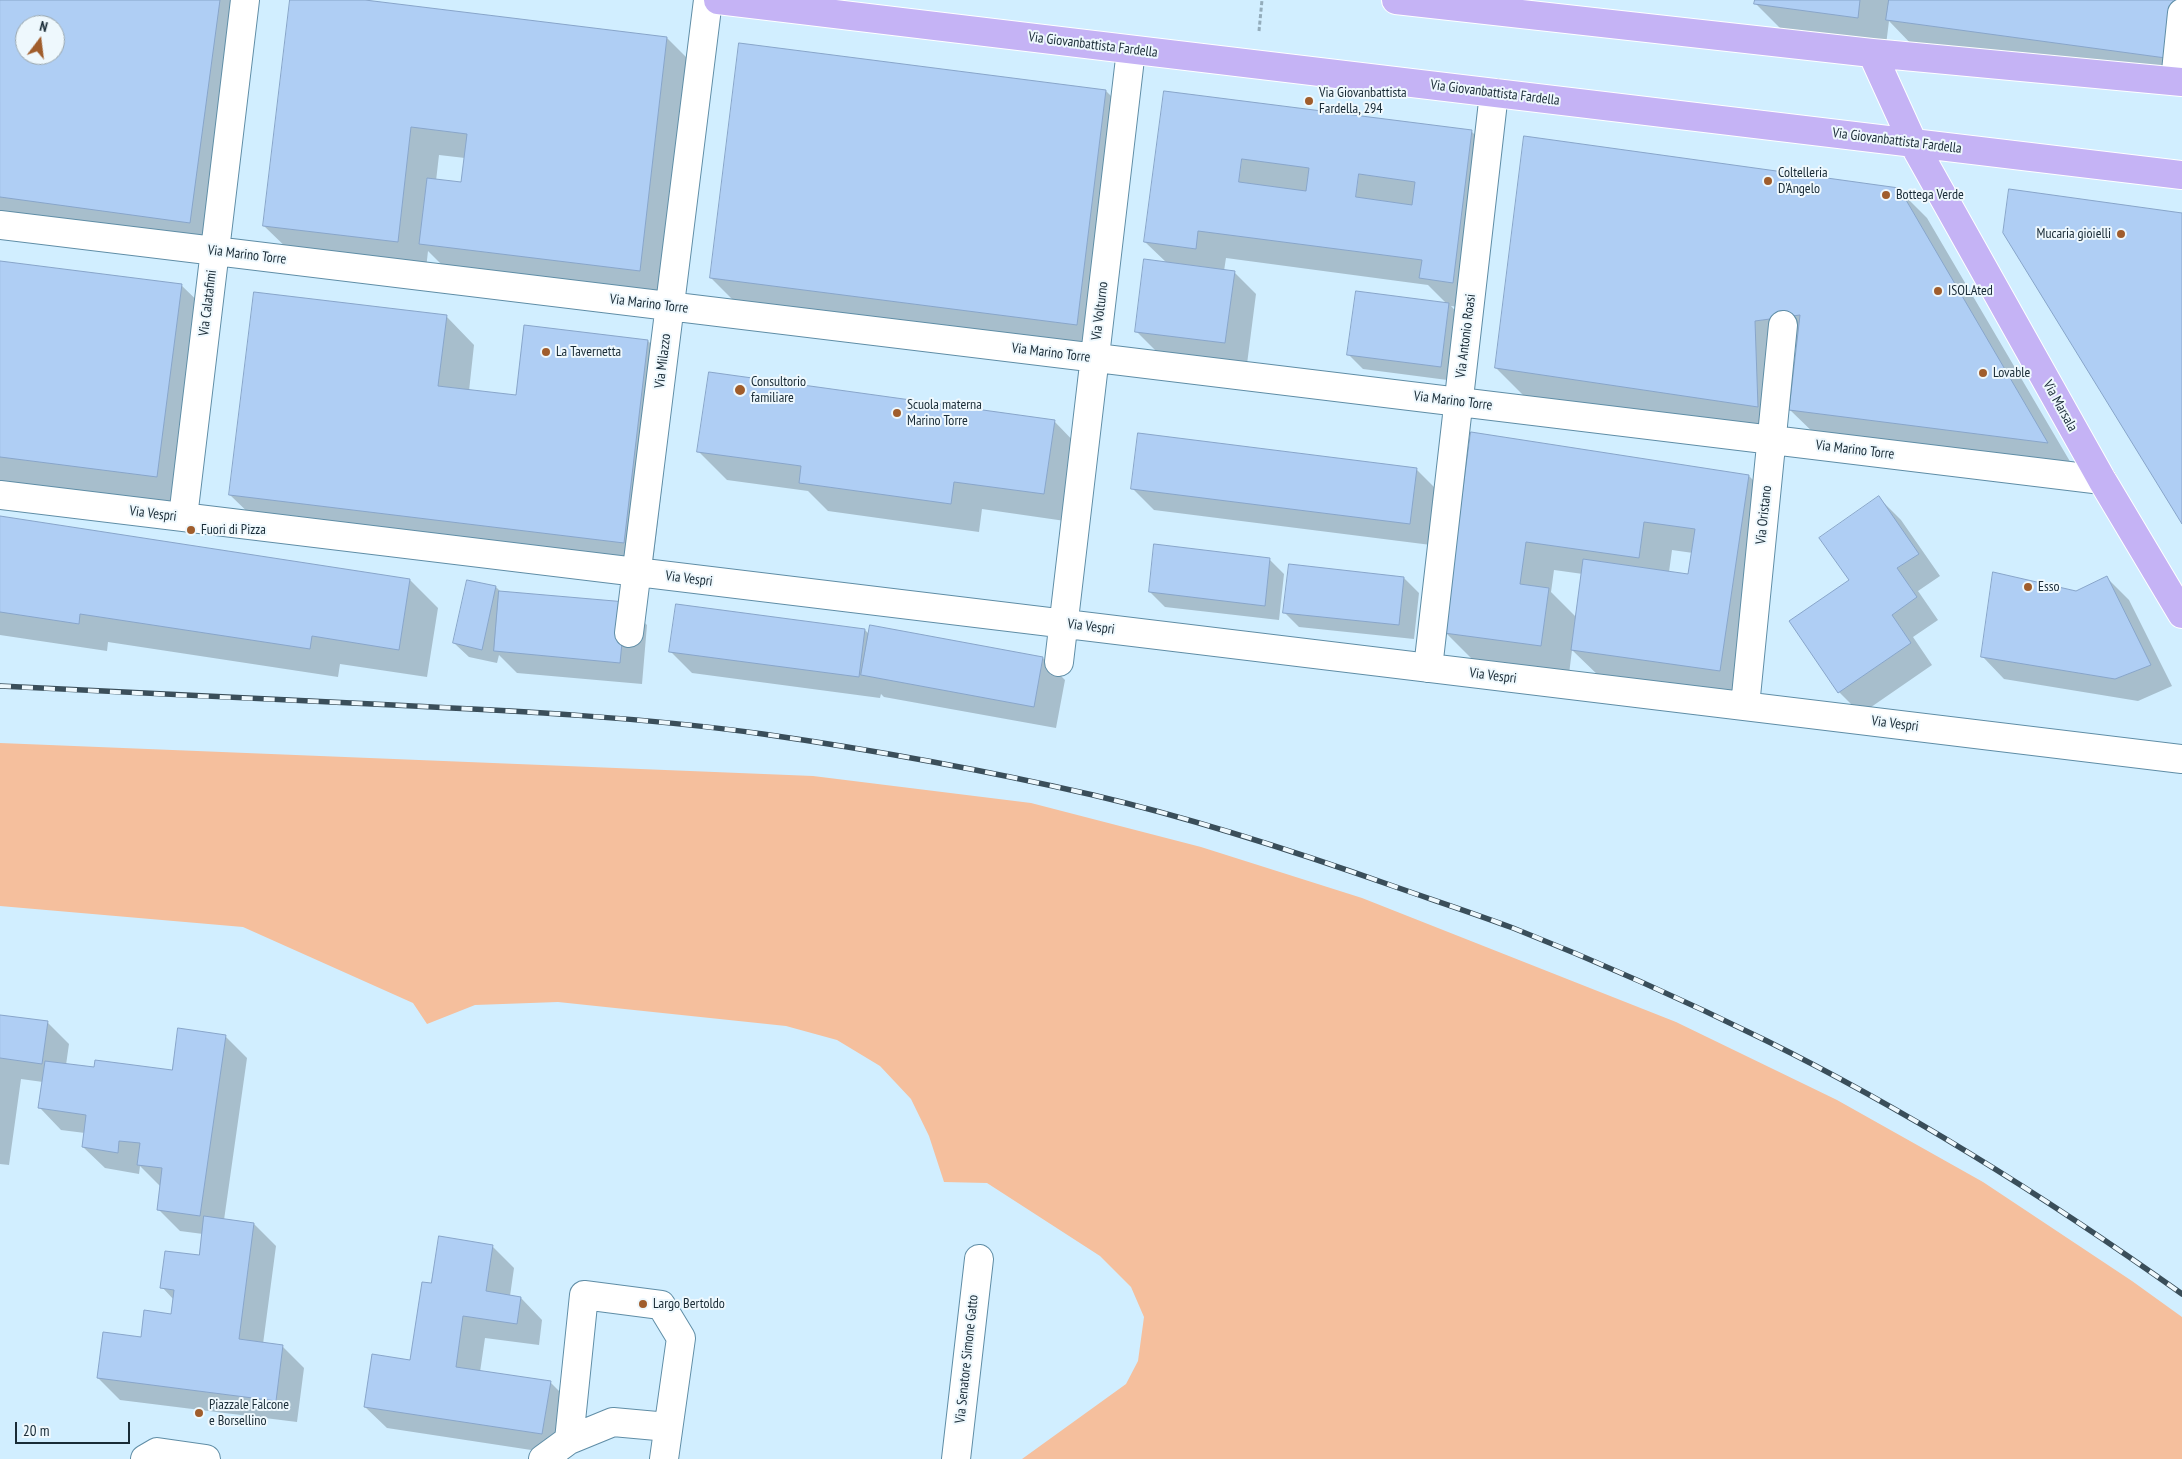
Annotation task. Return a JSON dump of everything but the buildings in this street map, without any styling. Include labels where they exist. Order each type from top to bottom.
[{"type":"main road","name":"Via Giovanbattista Fardella","points":[[718,0],[2182,175]]},
{"type":"main road","points":[[1396,0],[1872,52],[2178,82]]},
{"type":"main road","name":"Via Marsala","points":[[1872,52],[1913,142],[2102,480],[2182,614]]},
{"type":"street","name":"Via Calatafimi","points":[[182,517],[245,0]]},
{"type":"street","name":"Via Milazzo","points":[[629,634],[708,0]]},
{"type":"street","points":[[2178,82],[2182,13]]},
{"type":"street","name":"Via Volturno","points":[[1059,662],[1131,50]]},
{"type":"street","name":"Via Antonio Roasi","points":[[1428,668],[1494,93]]},
{"type":"street","name":"Via Marino Torre","points":[[0,225],[2102,480]]},
{"type":"street","name":"Via Oristano","points":[[1745,706],[1783,325]]},
{"type":"street","name":"Via Vespri","points":[[0,495],[2182,759]]},
{"type":"street","name":"Via Senatore Simone Gatto","points":[[956,1459],[978,1259]]},
{"type":"street","points":[[569,1440],[584,1295],[661,1305],[681,1338],[664,1459]]},
{"type":"street","points":[[543,1459],[569,1440],[613,1422],[668,1427]]},
{"type":"street","points":[[145,1459],[157,1452],[206,1459]]},
{"type":"shaded area","points":[[0,743],[813,776],[1031,803],[1201,847],[1362,898],[1676,1022],[1837,1100],[1983,1182],[2132,1281],[2182,1317],[2182,1459],[1022,1459],[1126,1384],[1138,1361],[1144,1317],[1131,1287],[1100,1256],[987,1183],[944,1182],[929,1136],[911,1099],[880,1066],[837,1040],[786,1026],[558,1002],[475,1005],[427,1024],[413,1003],[243,927],[0,906]]},
{"type":"railway","points":[[0,686],[532,712],[717,728],[929,761],[1093,795],[1169,814],[1281,848],[1498,922],[1609,968],[1704,1011],[1821,1069],[1927,1128],[2082,1225],[2182,1294]]},
{"type":"place","name":"Via Giovanbattista Fardella, 294","points":[[1309,101]]},
{"type":"place","name":"Coltelleria D'Angelo","points":[[1768,181]]},
{"type":"place","name":"Bottega Verde","points":[[1886,195]]},
{"type":"place","name":"Mucaria gioielli","points":[[2121,234]]},
{"type":"place","name":"ISOLAted","points":[[1938,291]]},
{"type":"place","name":"La Tavernetta","points":[[546,352]]},
{"type":"place","name":"Lovable","points":[[1983,373]]},
{"type":"place","name":"Consultorio familiare","points":[[740,390]]},
{"type":"place","name":"Scuola materna Marino Torre","points":[[897,413]]},
{"type":"place","name":"Fuori di Pizza","points":[[191,530]]},
{"type":"place","name":"Esso","points":[[2028,587]]},
{"type":"place","name":"Largo Bertoldo","points":[[643,1304]]},
{"type":"place","name":"Piazzale Falcone e Borsellino","points":[[199,1413]]}]
